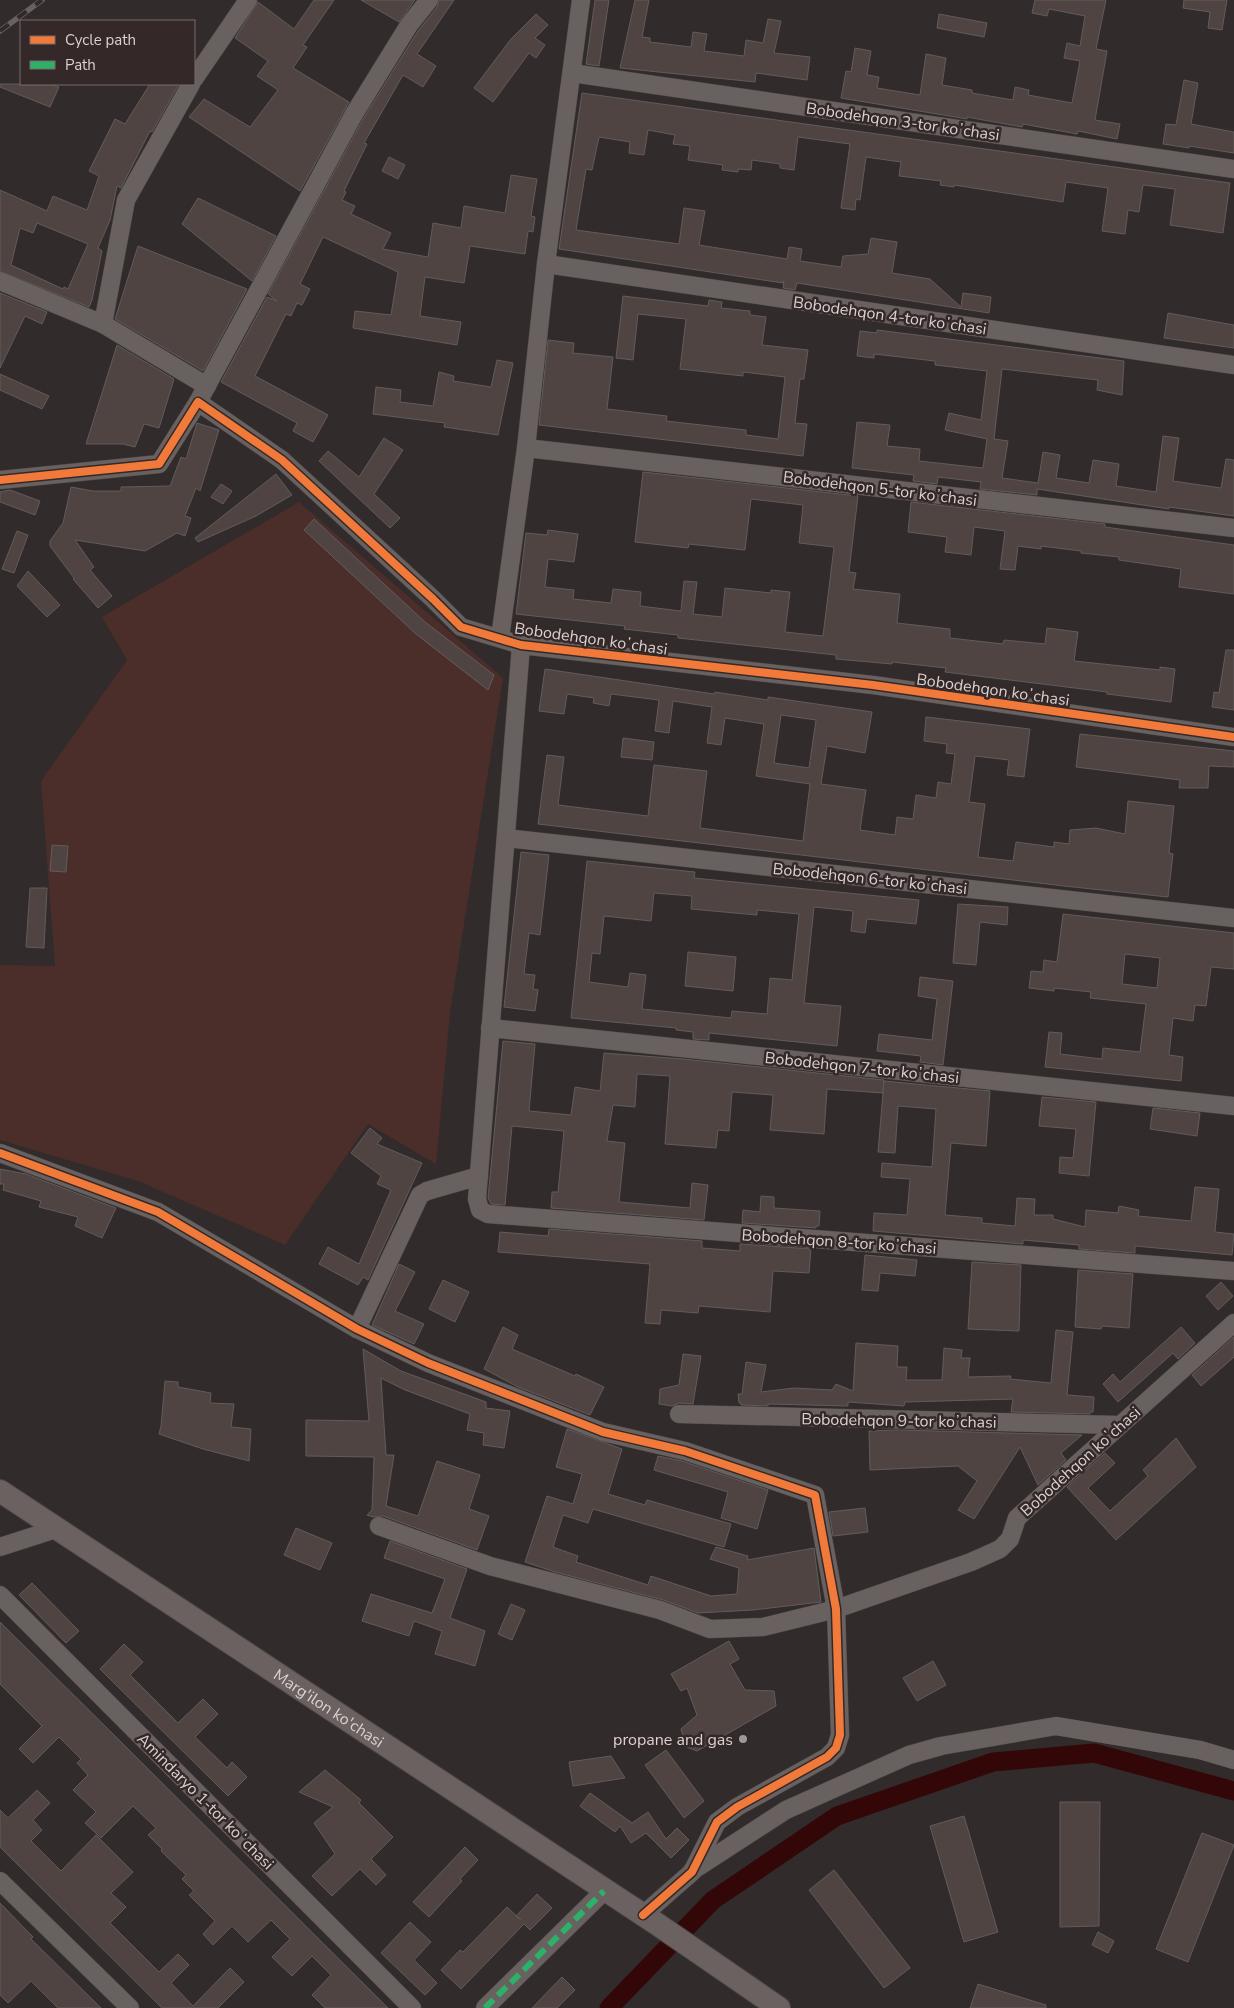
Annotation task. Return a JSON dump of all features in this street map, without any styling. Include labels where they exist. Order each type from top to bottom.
[{"type":"main road","name":"Marg'ilon ko'chasi","points":[[0,1491],[650,1920],[780,2008]]},
{"type":"street","points":[[195,78],[248,0]]},
{"type":"street","points":[[0,480],[159,464],[198,402],[354,114],[409,26],[429,0]]},
{"type":"street","points":[[500,638],[526,448],[546,264],[581,0]]},
{"type":"street","name":"Bobodehqon 3-tor koʼchasi","points":[[572,73],[1234,169]]},
{"type":"street","points":[[103,324],[126,200],[190,85]]},
{"type":"street","name":"Bobodehqon 4-tor koʼchasi","points":[[546,264],[1234,365]]},
{"type":"street","points":[[0,281],[103,324],[206,386]]},
{"type":"street","name":"Bobodehqon koʼchasi","points":[[198,402],[282,460],[433,598],[461,627],[521,645],[873,685],[1234,737]]},
{"type":"street","name":"Bobodehqon 5-tor koʼchasi","points":[[526,448],[1234,528]]},
{"type":"street","name":"Bobodehqon 8-tor koʼchasi","points":[[521,645],[477,1199],[480,1210],[488,1214],[1234,1271]]},
{"type":"street","name":"Bobodehqon 6-tor koʼchasi","points":[[506,838],[1234,918]]},
{"type":"street","name":"Bobodehqon 7-tor koʼchasi","points":[[490,1028],[1234,1106]]},
{"type":"street","points":[[0,1153],[158,1212],[357,1329],[428,1363],[603,1432],[685,1451],[816,1495],[836,1609],[840,1735],[836,1748],[827,1757],[736,1807],[717,1822],[692,1872],[650,1920]]},
{"type":"street","points":[[357,1329],[420,1196],[426,1191],[479,1176]]},
{"type":"street","name":"Bobodehqon koʼchasi","points":[[379,1526],[490,1566],[660,1610],[710,1629],[763,1627],[836,1609],[971,1562],[1000,1549],[1010,1539],[1017,1518],[1234,1323]]},
{"type":"street","name":"Bobodehqon 9-tor koʼchasi","points":[[679,1414],[1119,1425]]},
{"type":"street","points":[[0,1547],[56,1529]]},
{"type":"street","name":"Amindaryo 1-tor koʻchasi","points":[[0,1595],[412,2008]]},
{"type":"street","points":[[692,1872],[786,1810],[909,1755],[941,1746],[1056,1726],[1200,1750],[1234,1760]]},
{"type":"street","points":[[0,1881],[130,2008]]},
{"type":"street","points":[[485,2008],[604,1891]]},
{"type":"shaded area","points":[[299,502],[503,678],[450,1013],[436,1164],[368,1124],[285,1245],[138,1181],[0,1140],[0,965],[55,966],[41,781],[127,660],[102,617]]},
{"type":"building","points":[[314,0],[334,0],[303,45],[307,47],[293,68],[349,102],[300,191],[189,117],[204,99],[250,127],[278,90],[257,76],[268,61],[235,38],[258,2],[294,29]]},
{"type":"building","points":[[361,0],[415,0],[399,22]]},
{"type":"building","points":[[439,0],[454,0],[417,54],[436,66],[423,87],[403,75],[364,143],[367,144],[344,191],[346,192],[342,200],[355,206],[351,214],[391,233],[383,249],[428,257],[433,223],[461,228],[464,206],[505,213],[511,175],[537,179],[531,216],[535,217],[533,232],[528,231],[525,254],[470,246],[464,283],[425,277],[420,316],[461,322],[457,345],[353,328],[355,311],[391,315],[398,272],[323,237],[300,284],[310,289],[302,305],[297,303],[291,316],[286,314],[255,376],[328,415],[313,442],[293,431],[297,423],[221,382],[267,297],[277,301],[268,294],[363,119],[418,31],[437,7]]},
{"type":"building","points":[[595,0],[609,0],[599,66],[586,64]]},
{"type":"building","points":[[635,0],[649,0],[642,37],[650,38],[650,42],[691,47],[693,32],[707,34],[704,51],[744,56],[746,40],[763,43],[768,19],[781,21],[774,53],[810,57],[807,80],[756,73],[755,82],[620,68]]},
{"type":"building","points":[[1035,0],[1106,0],[1096,49],[1107,51],[1095,120],[1120,124],[1117,139],[1078,131],[1077,134],[1023,124],[1022,127],[967,117],[967,119],[841,98],[846,71],[851,72],[855,48],[871,51],[867,75],[879,77],[877,88],[920,95],[926,54],[946,58],[942,85],[972,90],[972,93],[1013,100],[1015,87],[1029,90],[1028,95],[1072,103],[1080,61],[1064,58],[1067,43],[1080,46],[1085,16],[1049,9],[1047,16],[1032,13]]},
{"type":"building","points":[[1184,0],[1227,0],[1222,30],[1208,28],[1210,12],[1183,8]]},
{"type":"building","points":[[536,14],[548,25],[535,38],[545,45],[536,58],[529,53],[493,102],[474,88],[511,39]]},
{"type":"building","points":[[939,14],[987,23],[984,37],[937,28]]},
{"type":"building","points":[[1184,80],[1198,83],[1191,124],[1234,132],[1234,153],[1163,144],[1166,124],[1176,125]]},
{"type":"building","points":[[0,84],[20,84],[53,85],[59,87],[50,107],[0,87]]},
{"type":"building","points":[[149,85],[178,85],[152,132],[150,131],[121,188],[117,186],[110,220],[98,248],[102,251],[89,307],[0,271],[0,190],[47,211],[53,196],[87,210],[99,176],[89,171],[115,119],[125,124]],"holes":[[[37,223],[88,244],[68,289],[64,287],[63,289],[11,265],[20,228],[33,233]]]},
{"type":"building","points":[[582,93],[1230,183],[1223,233],[1170,225],[1175,189],[1143,185],[1139,212],[1128,210],[1125,234],[1102,231],[1108,188],[1066,182],[1063,202],[954,185],[954,187],[940,185],[941,181],[899,176],[901,162],[866,157],[860,200],[856,199],[855,210],[841,208],[850,144],[798,137],[794,170],[780,168],[780,164],[752,160],[751,170],[738,169],[738,172],[722,170],[723,165],[688,160],[690,146],[673,144],[675,135],[648,130],[644,155],[629,153],[630,142],[599,137],[592,170],[586,169],[576,230],[679,244],[684,208],[705,211],[699,245],[787,259],[789,247],[802,249],[800,261],[841,267],[843,256],[868,254],[871,238],[897,242],[892,273],[930,279],[961,307],[963,293],[991,297],[989,313],[797,283],[795,290],[783,288],[784,281],[783,283],[559,249]]},
{"type":"building","points":[[389,157],[405,165],[398,179],[382,171]]},
{"type":"building","points":[[198,198],[276,236],[252,281],[182,224]]},
{"type":"building","points":[[138,246],[247,289],[203,371],[115,319]]},
{"type":"building","points":[[0,293],[47,312],[42,324],[25,316],[0,368]]},
{"type":"building","points":[[623,296],[708,306],[709,300],[722,302],[721,308],[750,311],[750,315],[766,317],[762,345],[808,350],[804,379],[800,379],[795,423],[807,424],[803,456],[539,425],[548,340],[574,343],[573,353],[613,357],[607,409],[667,416],[666,421],[746,430],[746,435],[778,439],[785,377],[743,372],[743,376],[680,369],[686,319],[638,314],[633,360],[616,358]]},
{"type":"building","points":[[1168,313],[1234,325],[1234,348],[1164,338]]},
{"type":"building","points":[[877,330],[1124,361],[1122,395],[1097,390],[1098,380],[1002,369],[994,439],[1008,441],[1002,478],[1038,483],[1043,452],[1060,455],[1056,478],[1089,483],[1093,460],[1119,464],[1116,486],[1156,492],[1163,436],[1179,438],[1173,481],[1221,488],[1226,459],[1234,460],[1234,516],[1169,507],[1169,509],[1037,489],[1037,495],[980,489],[981,482],[938,477],[937,484],[913,481],[914,475],[852,468],[857,422],[890,425],[887,446],[920,449],[919,461],[983,468],[987,439],[945,430],[949,413],[981,420],[987,371],[935,365],[935,361],[874,354],[874,358],[857,356],[860,331],[877,333]]},
{"type":"building","points":[[117,345],[174,379],[159,428],[144,424],[135,447],[123,444],[86,444]]},
{"type":"building","points":[[497,360],[513,363],[498,435],[444,427],[445,423],[373,414],[376,387],[401,390],[400,402],[433,406],[439,372],[454,376],[453,381],[491,387]]},
{"type":"building","points":[[0,374],[49,396],[42,409],[0,390]]},
{"type":"building","points":[[197,423],[219,430],[200,491],[196,488],[185,516],[191,518],[185,536],[177,533],[145,551],[75,540],[94,567],[90,570],[112,596],[98,608],[73,579],[50,546],[50,541],[63,523],[71,487],[93,491],[121,491],[121,487],[170,486],[181,457],[186,459]]},
{"type":"building","points":[[384,438],[403,450],[374,494],[400,518],[390,528],[319,461],[328,451],[359,477]]},
{"type":"building","points":[[643,472],[858,496],[849,572],[856,573],[853,589],[900,594],[897,623],[950,629],[950,638],[1003,644],[1004,640],[1045,644],[1047,628],[1078,632],[1074,661],[1160,670],[1160,667],[1175,669],[1171,702],[945,672],[946,668],[892,662],[892,664],[836,659],[836,655],[678,638],[678,635],[624,629],[625,626],[516,614],[526,533],[547,535],[548,530],[578,534],[574,562],[548,559],[545,587],[574,590],[573,599],[611,603],[613,589],[641,592],[640,606],[681,611],[684,581],[697,582],[693,614],[722,617],[725,588],[771,593],[771,590],[790,592],[785,632],[823,636],[834,547],[799,543],[803,505],[751,499],[745,550],[689,544],[688,548],[635,542]]},
{"type":"building","points":[[276,474],[292,495],[256,516],[198,542],[195,538]]},
{"type":"building","points":[[221,484],[232,491],[223,504],[211,497]]},
{"type":"building","points":[[10,490],[40,501],[35,515],[0,502],[0,492]]},
{"type":"building","points":[[911,502],[1105,524],[1105,527],[1234,545],[1234,594],[1179,587],[1181,569],[1119,560],[1119,557],[1041,546],[1041,549],[1018,546],[1015,570],[1000,569],[1005,531],[974,527],[971,555],[945,552],[947,537],[908,532]]},
{"type":"building","points":[[314,519],[425,622],[494,675],[488,690],[416,634],[304,530]]},
{"type":"building","points":[[17,531],[28,535],[14,573],[2,569]]},
{"type":"building","points":[[28,571],[60,605],[47,617],[17,586]]},
{"type":"building","points":[[1226,650],[1234,650],[1234,710],[1212,707],[1214,692],[1219,693]]},
{"type":"building","points":[[545,669],[714,694],[715,692],[768,700],[768,697],[872,712],[865,753],[827,746],[821,784],[866,790],[860,830],[895,835],[897,817],[913,819],[916,795],[936,798],[938,782],[951,784],[955,754],[946,753],[947,744],[924,741],[926,717],[1030,729],[1024,777],[1007,775],[1009,760],[975,756],[969,802],[985,804],[978,857],[1013,861],[1016,842],[1054,847],[1054,842],[1069,844],[1070,830],[1096,828],[1125,834],[1128,801],[1174,806],[1169,853],[1173,854],[1168,897],[538,824],[547,755],[564,757],[558,805],[648,816],[654,765],[707,771],[700,828],[803,841],[810,784],[756,776],[764,724],[725,718],[721,745],[707,743],[712,707],[673,701],[669,733],[655,731],[659,700],[611,694],[609,706],[593,703],[594,698],[567,694],[564,714],[539,711]],"holes":[[[781,715],[816,720],[809,768],[774,763]]]},
{"type":"building","points":[[1080,734],[1234,751],[1234,767],[1209,766],[1208,788],[1179,788],[1180,780],[1076,767]]},
{"type":"building","points":[[623,738],[654,742],[652,760],[621,757]]},
{"type":"building","points":[[52,845],[68,846],[66,872],[50,871]]},
{"type":"building","points":[[521,852],[549,855],[540,935],[529,933],[524,974],[535,975],[533,989],[538,990],[535,1011],[504,1007]]},
{"type":"building","points":[[587,861],[695,872],[694,878],[919,900],[916,924],[867,919],[865,933],[851,931],[853,911],[814,907],[804,1003],[841,1006],[837,1046],[709,1033],[709,1040],[693,1039],[693,1032],[676,1030],[676,1028],[571,1018]],"holes":[[[654,893],[692,896],[691,909],[757,915],[757,910],[799,914],[792,980],[770,978],[767,1014],[732,1011],[731,1018],[642,1009],[646,975],[630,973],[628,987],[589,982],[592,953],[600,954],[604,916],[651,921]]]},
{"type":"building","points":[[30,888],[47,888],[44,948],[26,947]]},
{"type":"building","points":[[958,904],[1008,907],[1007,925],[980,922],[976,965],[953,963]]},
{"type":"building","points":[[1063,914],[1234,933],[1234,969],[1211,967],[1206,1006],[1195,1005],[1193,1021],[1173,1018],[1169,1055],[1183,1057],[1181,1081],[1045,1067],[1049,1032],[1062,1033],[1060,1054],[1102,1059],[1103,1048],[1140,1052],[1146,1004],[1090,998],[1091,992],[1054,988],[1054,991],[1029,988],[1031,971],[1043,972],[1044,960],[1057,962]],"holes":[[[1125,954],[1160,958],[1157,988],[1122,984]]]},
{"type":"building","points":[[688,952],[736,957],[733,991],[685,986]]},
{"type":"building","points":[[920,977],[953,981],[943,1065],[920,1062],[921,1056],[877,1051],[879,1034],[932,1040],[937,999],[918,996]]},
{"type":"building","points":[[503,1041],[535,1044],[529,1111],[571,1115],[575,1087],[600,1091],[604,1053],[683,1059],[884,1080],[883,1093],[827,1089],[824,1134],[770,1130],[773,1095],[732,1092],[729,1131],[718,1130],[716,1148],[665,1144],[670,1076],[637,1074],[635,1107],[613,1105],[607,1141],[625,1143],[619,1202],[690,1208],[692,1183],[708,1185],[704,1220],[551,1208],[552,1192],[558,1192],[564,1131],[512,1126],[505,1205],[491,1204],[488,1198]]},
{"type":"building","points":[[884,1081],[990,1091],[986,1146],[951,1143],[945,1215],[982,1218],[982,1223],[1015,1226],[1017,1198],[1035,1199],[1034,1215],[1053,1215],[1053,1219],[1085,1227],[1086,1210],[1118,1213],[1119,1206],[1139,1210],[1138,1216],[1191,1221],[1195,1187],[1219,1189],[1215,1232],[1234,1234],[1232,1255],[1135,1246],[1135,1253],[1079,1249],[1079,1245],[1023,1240],[1023,1244],[873,1231],[874,1213],[907,1215],[910,1179],[881,1177],[882,1163],[932,1167],[936,1109],[898,1106],[895,1153],[878,1152]]},
{"type":"building","points":[[1042,1097],[1096,1102],[1089,1176],[1059,1173],[1060,1157],[1073,1158],[1076,1129],[1039,1126]]},
{"type":"building","points":[[1153,1108],[1200,1113],[1197,1136],[1150,1129]]},
{"type":"building","points":[[370,1128],[382,1138],[377,1144],[422,1163],[368,1280],[363,1277],[358,1285],[319,1264],[328,1247],[359,1264],[391,1190],[377,1184],[381,1176],[351,1153]]},
{"type":"building","points":[[0,1169],[26,1174],[116,1208],[102,1238],[75,1226],[78,1217],[39,1207],[41,1201],[3,1190],[4,1184],[0,1184]]},
{"type":"building","points":[[761,1196],[774,1197],[774,1208],[820,1211],[819,1226],[816,1226],[816,1228],[742,1223],[743,1210],[760,1212]]},
{"type":"building","points":[[549,1229],[702,1241],[702,1248],[740,1251],[740,1244],[811,1249],[809,1273],[773,1271],[770,1312],[699,1306],[698,1313],[661,1310],[660,1324],[645,1323],[650,1264],[498,1252],[500,1232],[548,1236]]},
{"type":"building","points":[[865,1255],[917,1260],[915,1276],[880,1273],[878,1291],[862,1290]]},
{"type":"building","points":[[972,1262],[1021,1265],[1019,1331],[968,1329]]},
{"type":"building","points":[[399,1264],[415,1272],[395,1311],[424,1324],[414,1344],[372,1325]]},
{"type":"building","points":[[1078,1270],[1133,1274],[1129,1328],[1102,1326],[1101,1329],[1075,1327]]},
{"type":"building","points":[[443,1280],[469,1292],[455,1322],[429,1309]]},
{"type":"building","points":[[1221,1282],[1233,1296],[1218,1310],[1206,1296]]},
{"type":"building","points":[[503,1327],[518,1335],[512,1349],[604,1387],[590,1415],[518,1387],[484,1369]]},
{"type":"building","points":[[1181,1327],[1195,1343],[1178,1359],[1173,1353],[1118,1402],[1103,1384],[1113,1374],[1120,1382]]},
{"type":"building","points":[[1056,1330],[1073,1332],[1067,1395],[1094,1397],[1093,1412],[1090,1412],[1090,1414],[1011,1412],[1013,1399],[905,1402],[904,1406],[848,1402],[848,1406],[768,1404],[768,1406],[741,1405],[739,1403],[738,1394],[742,1394],[746,1362],[766,1365],[761,1392],[794,1388],[832,1390],[836,1384],[853,1391],[856,1343],[898,1346],[897,1367],[907,1367],[906,1380],[942,1380],[944,1348],[962,1350],[961,1358],[970,1358],[968,1377],[1011,1376],[1010,1379],[1051,1383]]},
{"type":"building","points":[[1234,1337],[1234,1357],[1201,1386],[1192,1375]]},
{"type":"building","points":[[363,1349],[401,1371],[486,1402],[486,1408],[510,1411],[504,1448],[483,1445],[484,1433],[467,1430],[470,1414],[405,1390],[381,1378],[386,1455],[394,1455],[386,1506],[418,1516],[437,1461],[480,1475],[469,1509],[489,1516],[477,1550],[383,1516],[373,1517],[367,1515],[372,1510],[374,1457],[306,1456],[306,1420],[369,1421]]},
{"type":"building","points":[[683,1354],[701,1356],[693,1404],[679,1403],[672,1406],[659,1404],[660,1389],[679,1385]]},
{"type":"building","points":[[165,1381],[178,1382],[178,1387],[211,1393],[210,1403],[234,1404],[231,1427],[251,1429],[249,1461],[203,1449],[159,1434]]},
{"type":"building","points":[[567,1429],[622,1449],[608,1494],[645,1505],[647,1500],[731,1524],[724,1547],[593,1509],[588,1523],[563,1515],[553,1547],[578,1556],[576,1562],[648,1585],[651,1576],[711,1596],[737,1594],[739,1568],[710,1559],[716,1547],[748,1556],[747,1560],[814,1548],[821,1602],[753,1610],[698,1613],[663,1600],[555,1572],[525,1562],[547,1496],[573,1504],[582,1474],[556,1467]]},
{"type":"building","points":[[869,1431],[1082,1435],[1061,1453],[1066,1460],[1038,1485],[1020,1447],[974,1519],[958,1510],[977,1481],[958,1466],[870,1470]]},
{"type":"building","points":[[1176,1438],[1196,1467],[1116,1540],[1067,1487],[1105,1453],[1115,1463],[1088,1488],[1110,1511],[1148,1476],[1143,1470]]},
{"type":"building","points":[[658,1456],[682,1461],[768,1490],[757,1529],[721,1518],[728,1492],[654,1470]]},
{"type":"building","points":[[865,1508],[868,1532],[833,1536],[829,1512]]},
{"type":"building","points":[[296,1528],[332,1543],[320,1570],[284,1555]]},
{"type":"building","points":[[390,1541],[467,1569],[450,1618],[485,1631],[475,1666],[435,1654],[442,1631],[414,1621],[409,1636],[362,1621],[371,1594],[432,1613],[445,1579],[384,1558]]},
{"type":"building","points":[[32,1583],[79,1631],[66,1643],[19,1595]]},
{"type":"building","points":[[511,1604],[525,1610],[512,1640],[498,1634]]},
{"type":"building","points":[[0,1622],[388,2008],[325,2008],[312,1995],[331,1975],[312,1956],[292,1976],[272,1957],[290,1939],[271,1920],[248,1942],[232,1926],[213,1945],[203,1934],[215,1921],[189,1895],[194,1891],[182,1879],[186,1875],[161,1851],[162,1849],[148,1835],[156,1828],[133,1806],[101,1838],[85,1823],[96,1812],[73,1790],[88,1775],[77,1763],[81,1759],[59,1737],[33,1763],[19,1749],[42,1726],[0,1684]]},
{"type":"building","points":[[729,1641],[739,1659],[730,1664],[745,1690],[774,1691],[776,1706],[697,1751],[676,1743],[683,1737],[681,1729],[697,1715],[687,1688],[681,1691],[671,1674]]},
{"type":"building","points":[[124,1644],[143,1662],[130,1675],[178,1723],[203,1699],[218,1714],[195,1737],[227,1768],[232,1762],[247,1777],[228,1796],[100,1669]]},
{"type":"building","points":[[933,1661],[946,1685],[917,1701],[903,1678]]},
{"type":"building","points":[[666,1750],[704,1801],[684,1818],[645,1765]]},
{"type":"building","points":[[611,1756],[625,1778],[573,1786],[569,1762]]},
{"type":"building","points":[[325,1770],[361,1800],[359,1803],[393,1837],[371,1859],[386,1875],[376,1885],[360,1869],[332,1896],[312,1876],[335,1854],[314,1823],[333,1807],[299,1792]]},
{"type":"building","points":[[37,1790],[50,1803],[33,1820],[42,1830],[31,1841],[61,1871],[96,1835],[133,1872],[111,1893],[126,1907],[110,1923],[159,1972],[178,1954],[189,1965],[171,1983],[193,2006],[230,1968],[244,1982],[218,2008],[162,2008],[0,1847],[0,1810],[8,1818]]},
{"type":"building","points":[[590,1793],[632,1823],[648,1812],[666,1839],[677,1828],[689,1840],[671,1858],[646,1833],[631,1843],[620,1826],[615,1832],[580,1806]]},
{"type":"building","points":[[1060,1802],[1100,1802],[1099,1926],[1060,1927]]},
{"type":"building","points":[[964,1816],[998,1932],[964,1942],[930,1826]]},
{"type":"building","points":[[1202,1833],[1234,1845],[1188,1962],[1156,1949]]},
{"type":"building","points":[[465,1847],[478,1860],[460,1879],[462,1881],[429,1917],[413,1902]]},
{"type":"building","points":[[834,1870],[910,1968],[884,1988],[809,1890]]},
{"type":"building","points":[[537,1894],[552,1908],[530,1930],[524,1924],[461,1989],[441,1970],[460,1950],[463,1952],[507,1907],[516,1916]]},
{"type":"building","points":[[0,1903],[33,1937],[31,1939],[101,2008],[58,2008],[31,1981],[8,2003],[0,1995]]},
{"type":"building","points":[[410,1922],[431,1942],[414,1960],[437,1983],[425,1995],[381,1953]]},
{"type":"building","points":[[1098,1932],[1114,1941],[1108,1953],[1092,1945]]},
{"type":"building","points":[[562,1977],[575,1990],[557,2008],[532,2008]]},
{"type":"building","points":[[978,1984],[1046,2005],[1046,2008],[970,2008]]},
{"type":"waterway","points":[[609,2008],[713,1900],[837,1816],[993,1762],[1094,1753],[1234,1791]]},
{"type":"railway","points":[[0,31],[42,0]]},
{"type":"marked path","points":[[485,2008],[604,1891]]},
{"type":"cycle path","points":[[0,480],[159,464],[198,402],[282,460],[461,627],[521,645],[873,685],[1234,737]]},
{"type":"cycle path","points":[[0,1153],[158,1212],[357,1329],[428,1363],[603,1432],[685,1451],[815,1495],[836,1609],[840,1735],[836,1748],[827,1757],[737,1807],[717,1822],[692,1872],[643,1915]]},
{"type":"place","name":"propane and gas","points":[[743,1739]]}]
